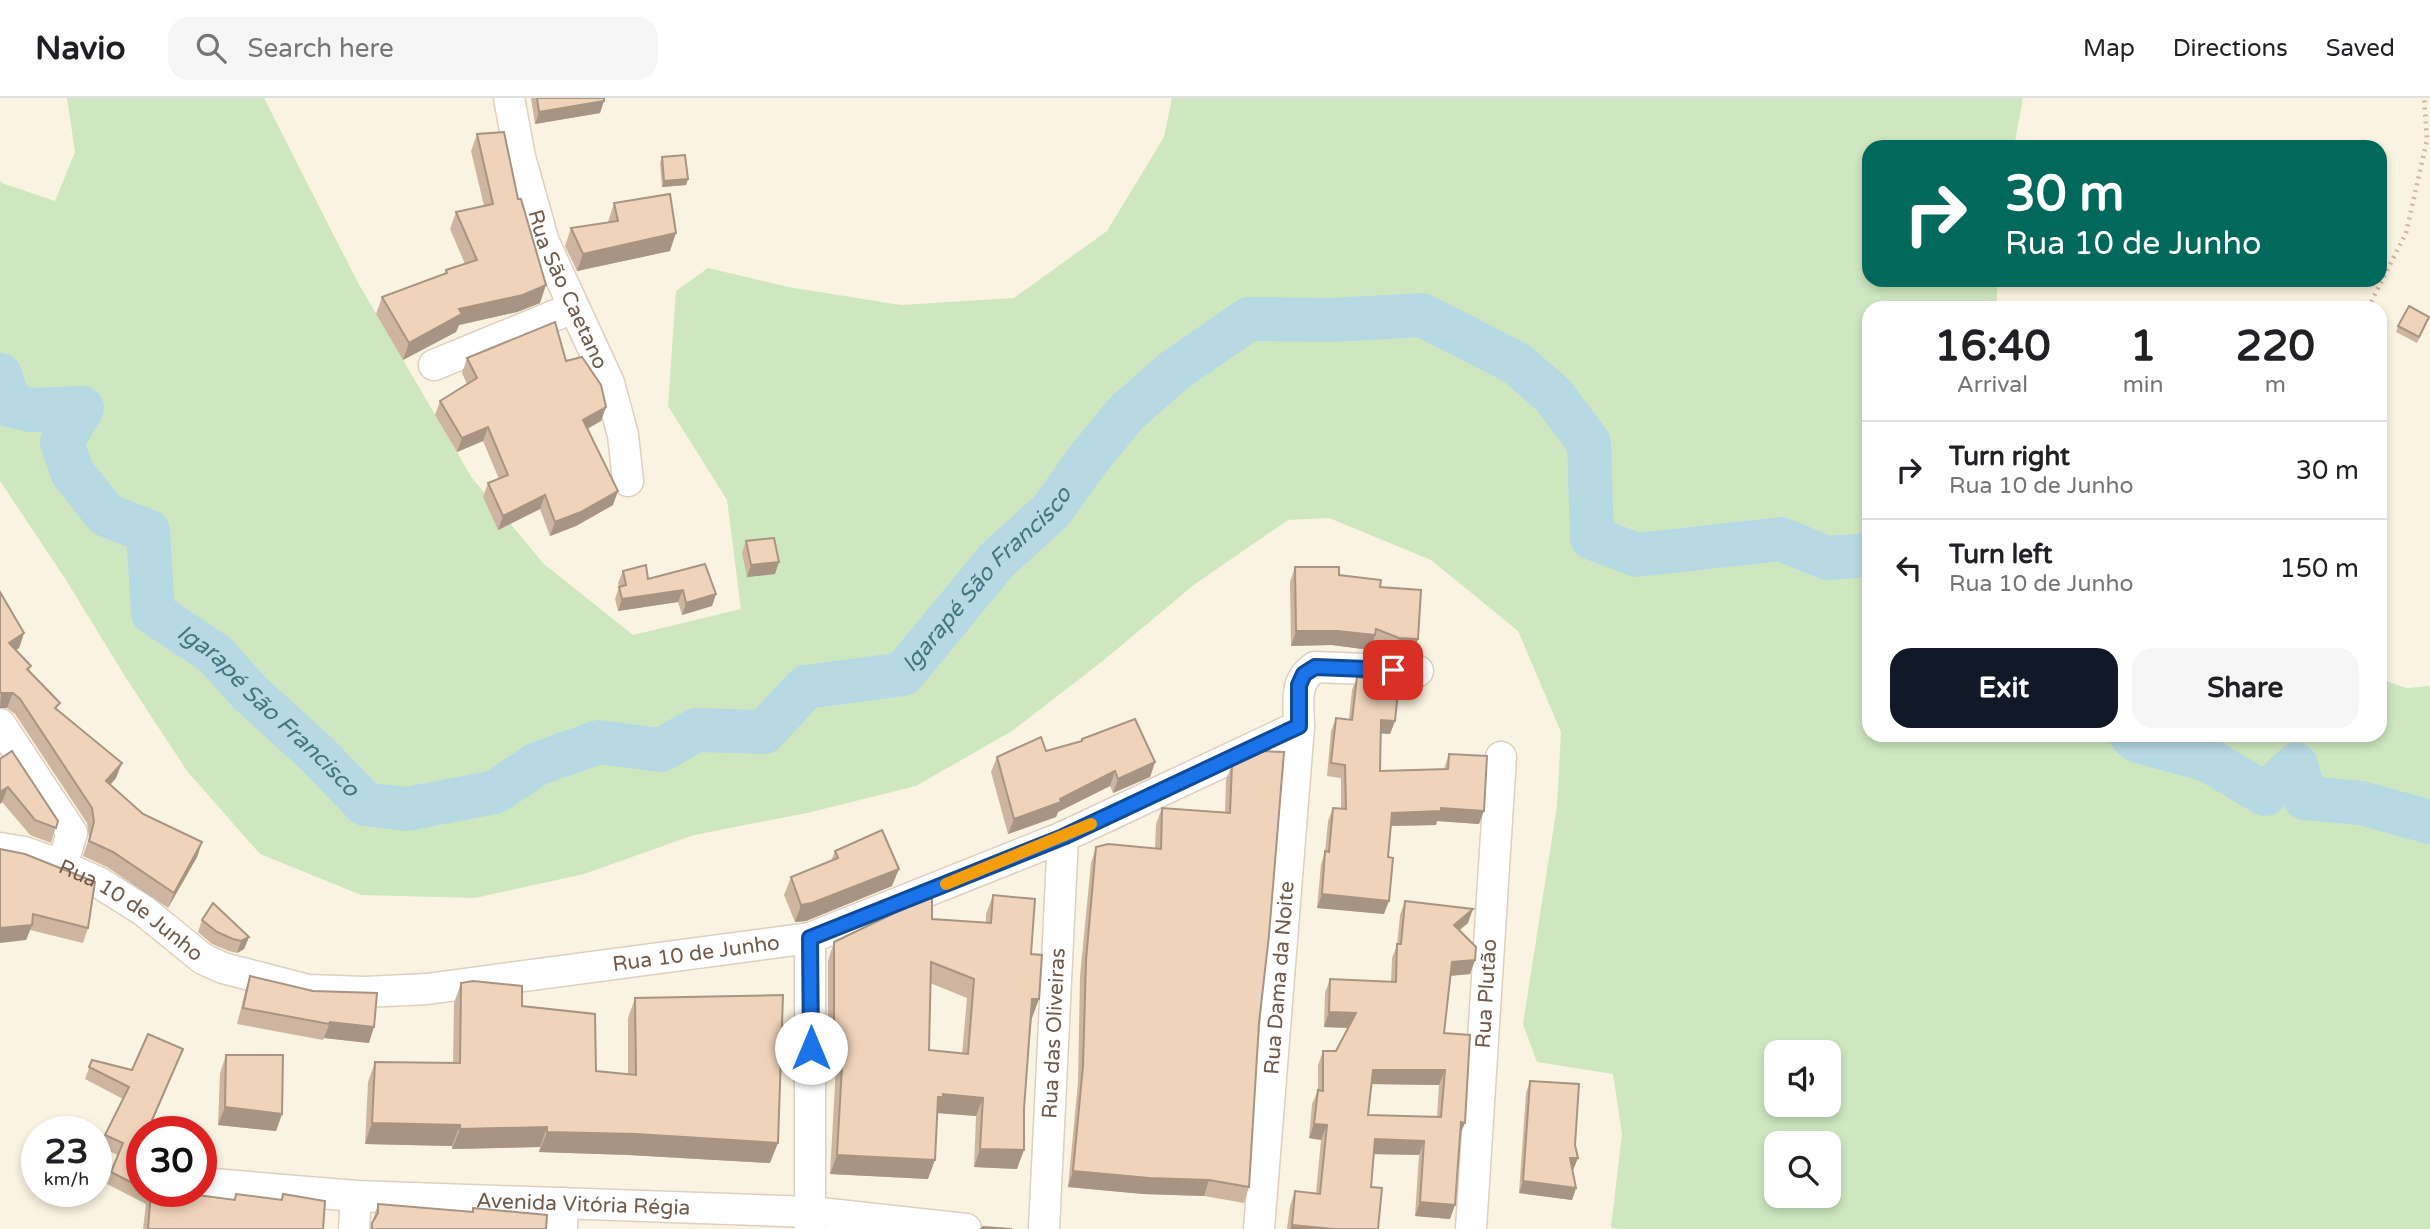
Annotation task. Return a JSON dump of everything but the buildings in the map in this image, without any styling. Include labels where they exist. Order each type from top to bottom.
[{"type":"street","name":"Rua São Caetano","points":[[509,98],[520,157],[544,242],[609,383],[623,435],[628,481]]},
{"type":"street","points":[[434,365],[573,307]]},
{"type":"street","points":[[1299,726],[1299,685],[1304,674],[1315,667],[1418,671]]},
{"type":"street","points":[[0,724],[72,833],[62,866]]},
{"type":"street","name":"Rua 10 de Junho","points":[[0,848],[24,852],[62,866],[123,896],[203,959],[244,975],[308,990],[365,992],[428,989],[810,938],[1063,837],[1299,726]]},
{"type":"street","name":"Rua Dama da Noite","points":[[1259,1229],[1299,726]]},
{"type":"street","name":"Rua Plutão","points":[[1471,1229],[1501,757]]},
{"type":"street","name":"Rua das Oliveiras","points":[[1044,1229],[1063,837]]},
{"type":"street","points":[[810,938],[811,1221]]},
{"type":"street","name":"Avenida Vitória Régia","points":[[217,1185],[562,1216],[811,1221],[966,1229]]},
{"type":"street","points":[[354,1229],[356,1196]]},
{"type":"path","points":[[2387,270],[2406,233],[2427,140],[2424,98]]},
{"type":"green space","points":[[67,98],[264,98],[357,281],[472,478],[544,564],[633,635],[741,609],[727,500],[668,406],[676,291],[708,268],[788,287],[901,305],[1014,298],[1107,231],[1164,137],[1172,98],[2023,98],[2015,140],[1862,140],[1862,287],[1998,287],[1996,301],[1862,301],[1862,742],[2387,742],[2387,681],[2407,688],[2430,686],[2430,1229],[1611,1227],[1622,1134],[1613,1074],[1537,1062],[1523,1024],[1557,806],[1561,732],[1518,631],[1431,560],[1329,518],[1288,520],[1195,584],[1104,660],[1012,731],[916,786],[807,813],[694,835],[584,874],[475,898],[361,895],[260,854],[187,771],[0,481],[0,180],[55,201],[75,152]]},
{"type":"waterway","name":"Igarapé São Francisco","points":[[0,375],[10,405],[31,410],[82,408],[62,442],[72,472],[106,515],[148,531],[153,613],[215,654],[249,692],[320,757],[365,804],[407,809],[495,792],[537,764],[599,742],[661,750],[696,730],[764,732],[806,687],[903,674],[997,560],[1052,510],[1126,413],[1175,370],[1249,319],[1332,320],[1422,315],[1516,363],[1553,395],[1589,443],[1592,538],[1637,555],[1781,539],[1827,558],[1862,556]]},
{"type":"waterway","name":"Igarapé São Francisco","points":[[2142,742],[2208,760],[2265,794],[2296,765],[2305,798],[2361,803],[2430,822]]},
{"type":"slow traffic","points":[[946,884],[1091,824]]},
{"type":"route","points":[[811,1048],[810,938],[1063,837],[1299,726],[1299,685],[1304,674],[1315,667],[1393,670]]}]
